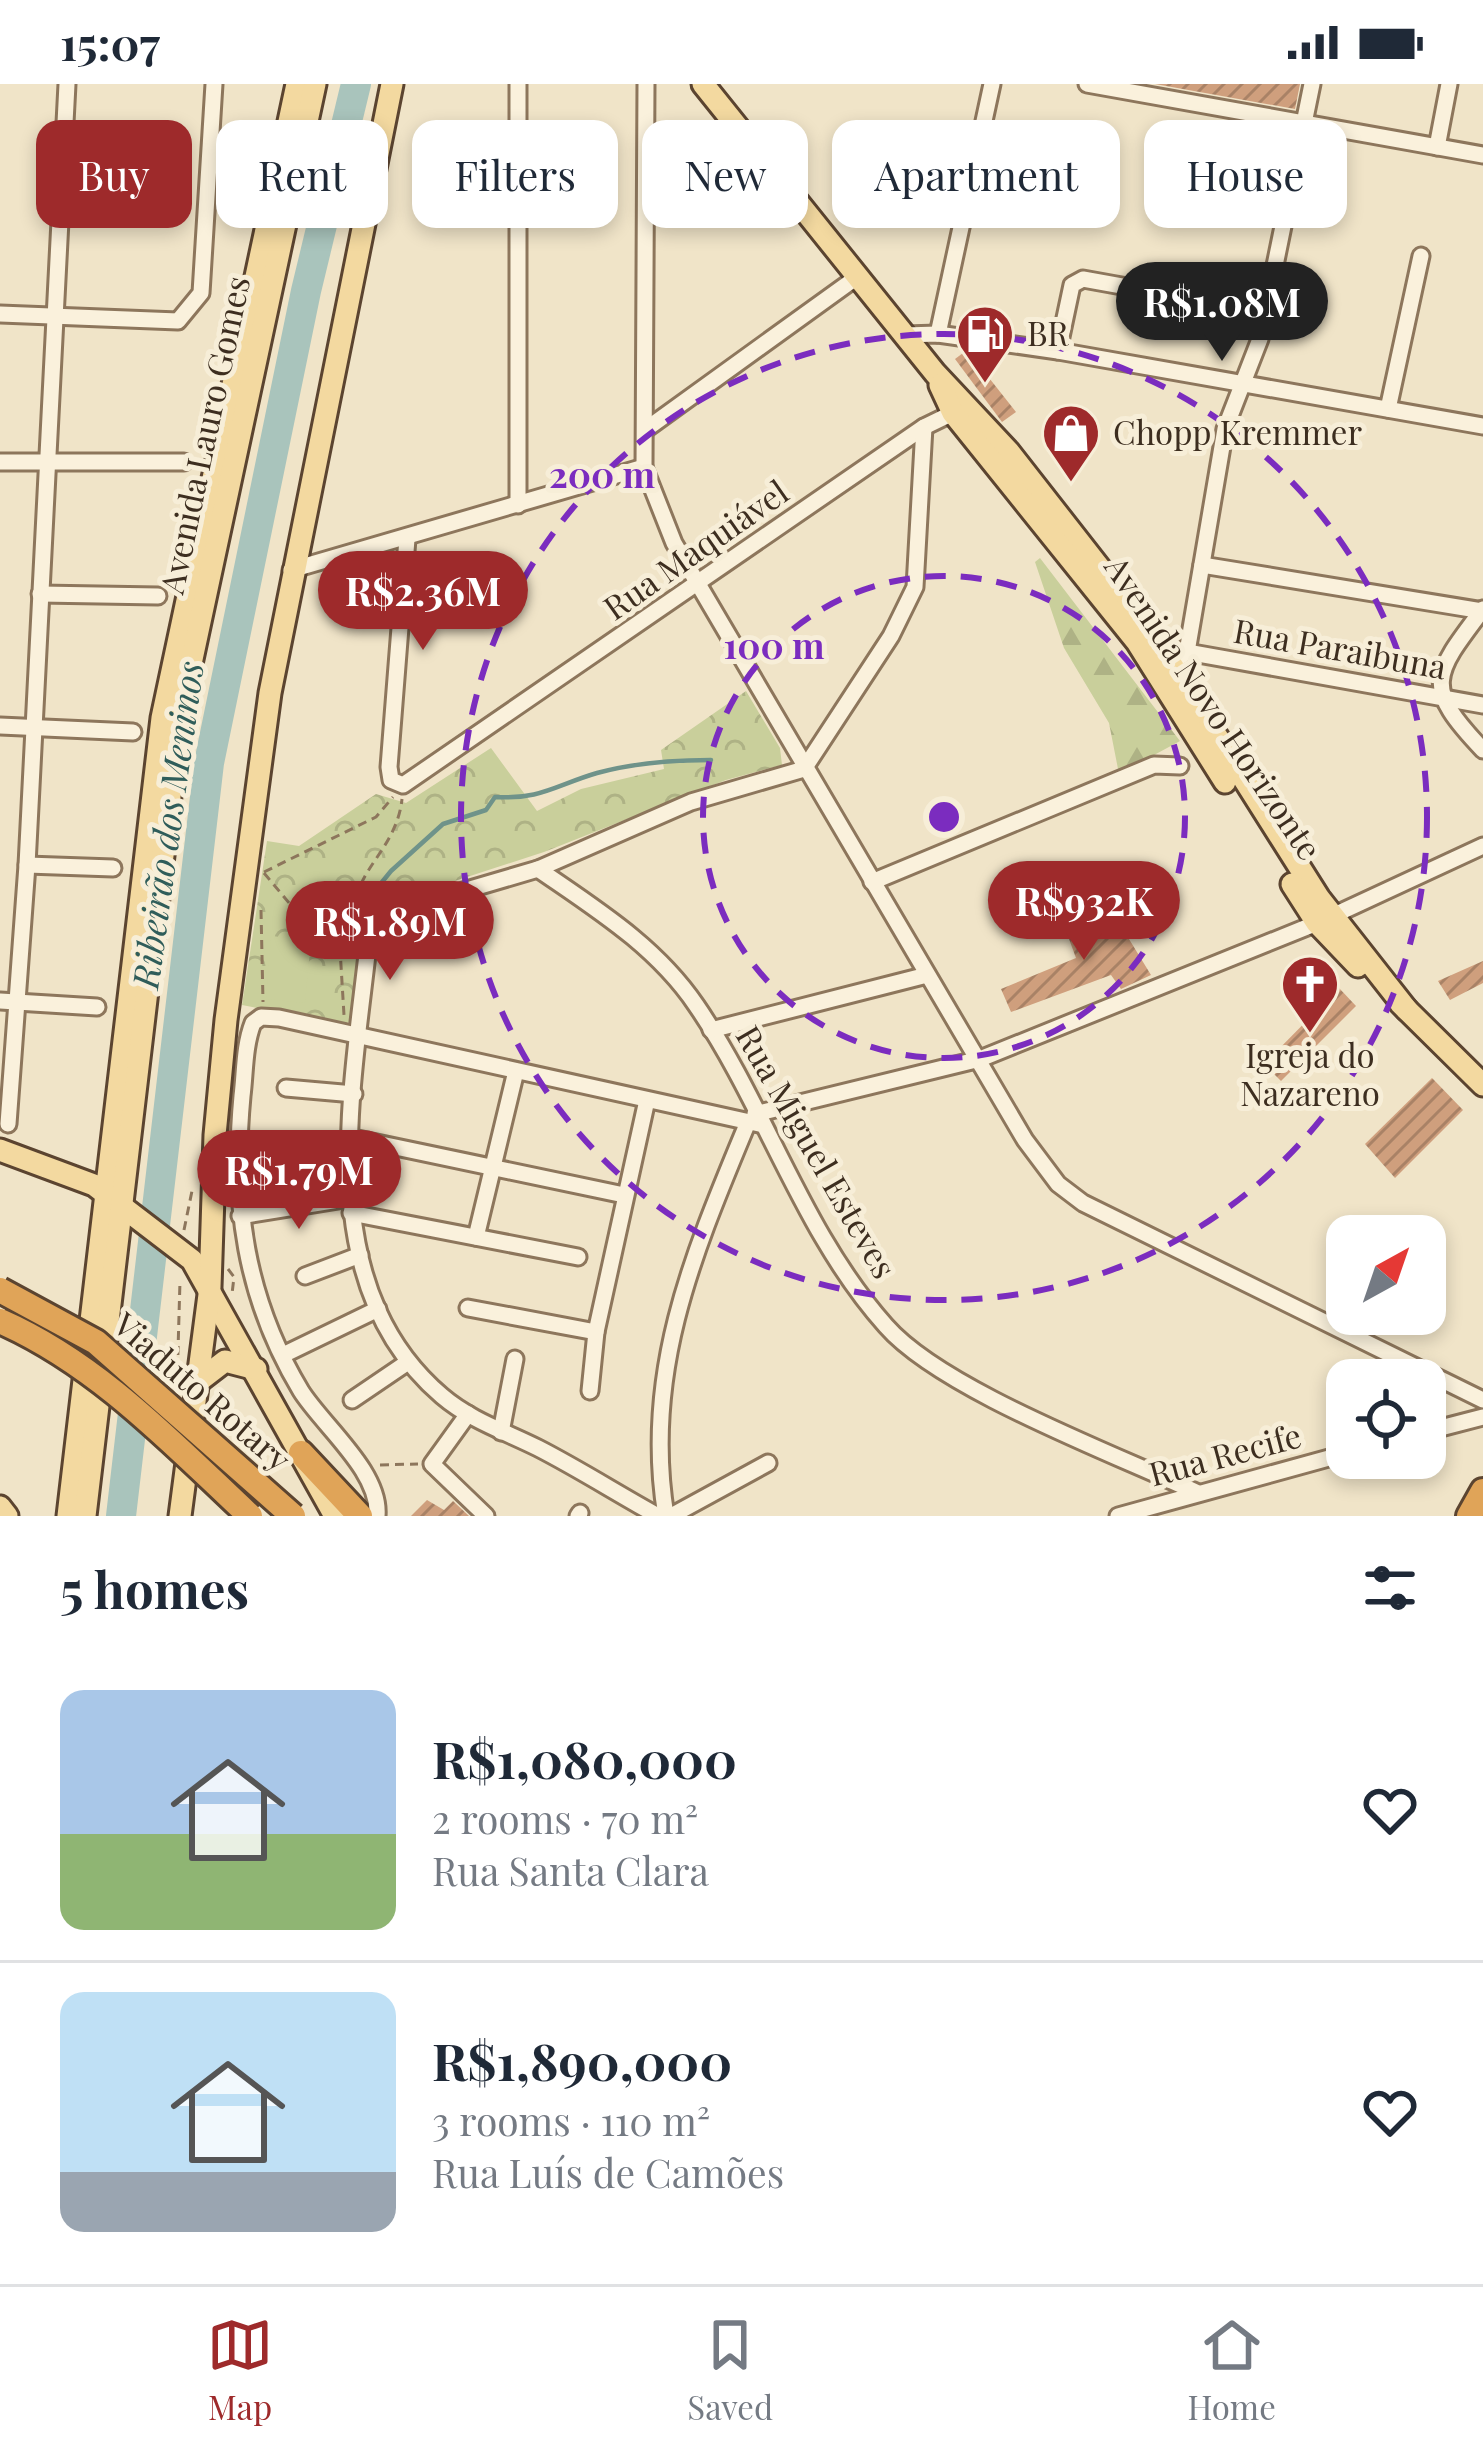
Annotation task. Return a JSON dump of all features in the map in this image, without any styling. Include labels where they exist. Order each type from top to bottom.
[{"type":"highway","name":"Viaduto Rotary","points":[[0,1290],[63,1320],[109,1352],[293,1516]]},
{"type":"highway","name":"Viaduto Rotary","points":[[0,1321],[45,1343],[110,1388],[250,1516]]},
{"type":"highway","points":[[301,1454],[360,1516]]},
{"type":"highway","points":[[1469,1516],[1483,1495]]},
{"type":"highway","points":[[1481,1516],[1483,1495]]},
{"type":"main road","name":"Avenida Lauro Gomes","points":[[86,1516],[111,1195],[162,718],[297,84]]},
{"type":"main road","name":"Avenida Lauro Gomes","points":[[68,1516],[179,720],[315,84]]},
{"type":"main road","points":[[180,1516],[210,1286],[215,1135],[226,1020],[291,570],[392,84]]},
{"type":"main road","name":"Avenida Novo Horizonte","points":[[703,84],[935,373],[1137,642],[1324,919],[1483,1085]]},
{"type":"main road","name":"Avenida Novo Horizonte","points":[[961,409],[1156,640],[1178,658],[1324,919]]},
{"type":"main road","points":[[0,1150],[111,1195],[179,1247],[210,1286],[335,1516]]},
{"type":"main road","points":[[179,1247],[200,1237],[216,1209]]},
{"type":"main road","points":[[199,1381],[225,1361],[256,1369]]},
{"type":"main road","points":[[0,1507],[8,1516]]},
{"type":"street","points":[[8,1124],[27,865],[67,84]]},
{"type":"street","points":[[0,314],[178,321],[201,293],[214,84]]},
{"type":"street","points":[[518,84],[518,505]]},
{"type":"street","points":[[646,84],[644,467],[674,543],[1041,1164],[1083,1203],[1471,1389],[1483,1400]]},
{"type":"street","points":[[938,334],[992,84]]},
{"type":"street","points":[[1087,84],[1288,120]]},
{"type":"street","points":[[1306,120],[1312,84]]},
{"type":"street","points":[[1437,147],[1449,84]]},
{"type":"street","points":[[1347,131],[1483,155]]},
{"type":"street","points":[[1178,658],[1202,565],[1225,429],[1266,312],[1283,228]]},
{"type":"street","points":[[1388,410],[1420,256]]},
{"type":"street","points":[[645,430],[857,277]]},
{"type":"street","points":[[1058,351],[1072,285],[1083,279],[1266,312]]},
{"type":"street","points":[[905,335],[938,334],[1058,351],[1483,426]]},
{"type":"street","name":"Rua Maquiável","points":[[400,785],[924,427],[961,409]]},
{"type":"street","points":[[665,1516],[467,1414],[408,1362],[378,1310],[360,1256],[351,1206],[349,1141],[355,1035],[371,922],[387,913],[538,869],[692,802],[805,770],[891,636],[915,587],[924,427]]},
{"type":"street","points":[[0,462],[184,462]]},
{"type":"street","points":[[291,570],[644,467]]},
{"type":"street","points":[[400,785],[389,776],[389,748],[407,539]]},
{"type":"street","points":[[1202,565],[1482,610],[1445,664],[1440,698],[1483,750]]},
{"type":"street","points":[[40,594],[158,596]]},
{"type":"street","name":"Rua Paraibuna","points":[[1178,658],[1483,705]]},
{"type":"street","points":[[0,726],[133,732]]},
{"type":"street","points":[[872,882],[1154,765],[1180,766]]},
{"type":"street","points":[[376,1516],[376,1499],[301,1391],[254,1290],[240,1216],[239,1125],[248,1043],[260,1018],[754,1120],[980,1059],[1324,919],[1483,846]]},
{"type":"street","points":[[27,865],[112,868]]},
{"type":"street","name":"Rua Miguel Esteves","points":[[538,869],[633,936],[671,973],[711,1030],[754,1120],[832,1251],[904,1345],[944,1373],[1198,1493]]},
{"type":"street","points":[[711,1030],[927,975]]},
{"type":"street","points":[[0,1001],[97,1007]]},
{"type":"street","points":[[476,1238],[516,1071]]},
{"type":"street","points":[[286,1088],[354,1094]]},
{"type":"street","points":[[590,1391],[596,1332],[647,1100]]},
{"type":"street","points":[[665,1516],[658,1455],[666,1347],[684,1278],[754,1120]]},
{"type":"street","points":[[279,1142],[349,1141],[624,1195]]},
{"type":"street","points":[[240,1216],[351,1206],[476,1238],[578,1257]]},
{"type":"street","points":[[305,1276],[360,1256]]},
{"type":"street","points":[[468,1308],[596,1332]]},
{"type":"street","points":[[284,1355],[378,1310]]},
{"type":"street","points":[[501,1432],[515,1360]]},
{"type":"street","points":[[352,1400],[408,1362]]},
{"type":"street","points":[[467,1414],[432,1464],[486,1516]]},
{"type":"street","points":[[1446,1427],[1483,1417]]},
{"type":"street","name":"Rua Recife","points":[[1118,1516],[1326,1459]]},
{"type":"street","points":[[665,1516],[768,1463]]},
{"type":"path","points":[[262,872],[376,817],[400,785]]},
{"type":"path","points":[[334,943],[359,906],[360,884],[395,836],[400,785]]},
{"type":"path","points":[[262,872],[344,957],[341,1005],[355,1035]]},
{"type":"path","points":[[260,1018],[262,872]]},
{"type":"path","points":[[364,1477],[377,1465],[432,1464]]},
{"type":"green space","points":[[1040,558],[1180,741],[1119,774],[1109,723],[1064,648],[1035,562]]},
{"type":"green space","points":[[746,691],[780,748],[782,765],[726,780],[544,852],[381,905],[363,922],[352,1020],[343,1025],[242,1005],[267,841],[299,846],[376,794],[406,803],[491,748],[537,811],[581,789],[664,769],[661,750]]},
{"type":"green space","points":[[271,936],[311,940],[305,1003],[266,999]]},
{"type":"building","points":[[1155,84],[1300,84],[1295,109]]},
{"type":"building","name":"BR","points":[[967,350],[1016,412],[1002,422],[955,359]]},
{"type":"building","points":[[1110,908],[1151,975],[1121,989],[1111,975],[1011,1012],[1001,989],[1076,958],[1065,928]]},
{"type":"building","points":[[1483,961],[1483,983],[1450,1000],[1438,981]]},
{"type":"building","name":"Igreja do Nazareno","points":[[1339,988],[1356,1006],[1281,1081],[1264,1064]]},
{"type":"building","points":[[1432,1078],[1463,1110],[1395,1178],[1365,1144]]},
{"type":"building","points":[[427,1500],[444,1510],[453,1501],[469,1516],[411,1516]]},
{"type":"waterway","name":"Ribeirão dos Meninos","points":[[121,1516],[209,763],[306,291],[356,84]]},
{"type":"waterway","points":[[368,918],[369,898],[391,871],[443,824],[486,810],[495,797],[536,794],[625,767],[711,760]]},
{"type":"place","name":"BR","points":[[985,385]]},
{"type":"place","name":"Chopp Kremmer","points":[[1071,484]]},
{"type":"place","name":"Igreja do Nazareno","points":[[1310,1035]]}]
